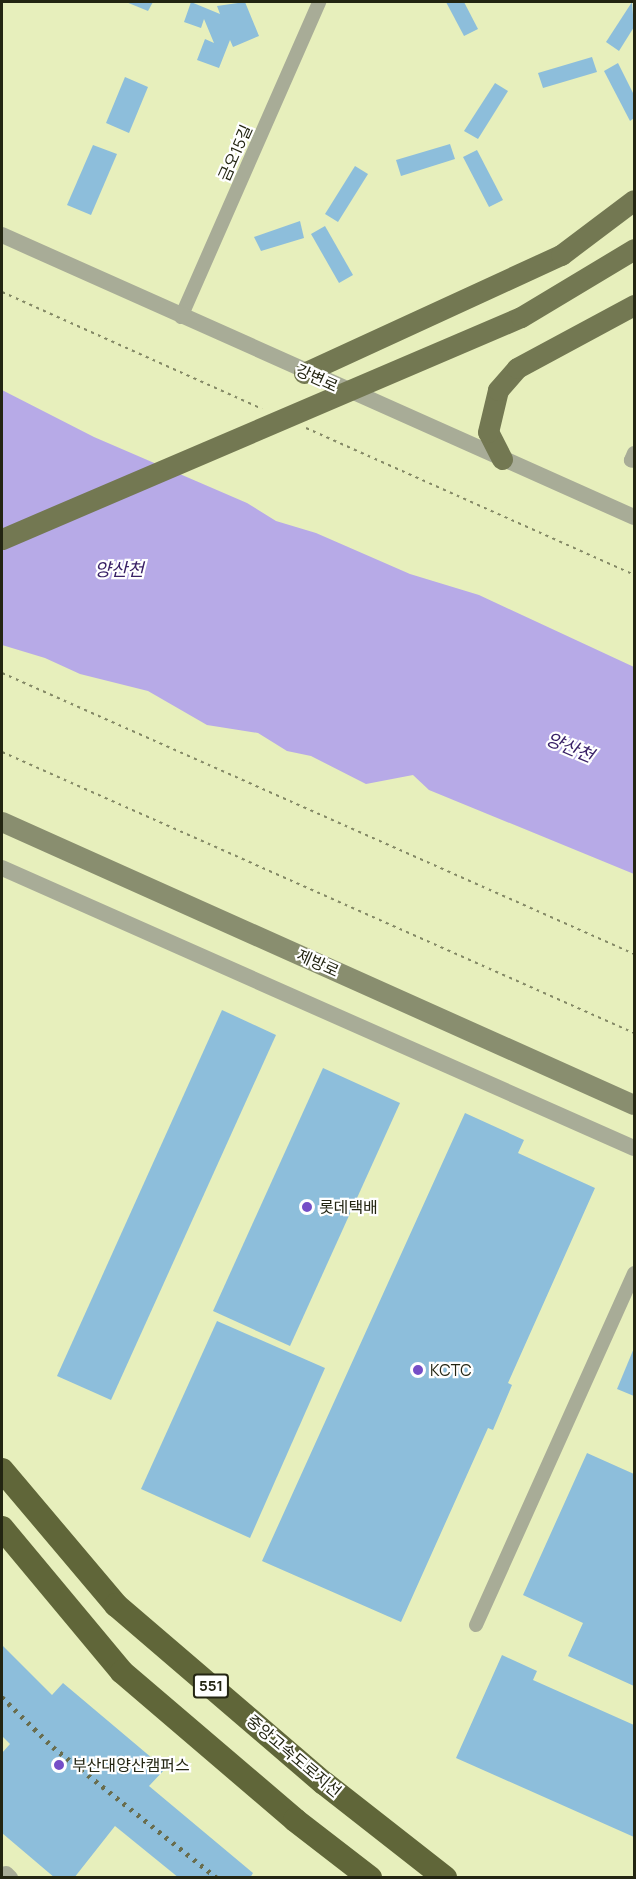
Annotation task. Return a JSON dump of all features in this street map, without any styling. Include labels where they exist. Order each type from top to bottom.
[{"type":"highway","name":"중앙고속도로지선","points":[[2,1470],[116,1605],[324,1783],[445,1878]]},
{"type":"highway","points":[[2,1528],[122,1672],[296,1820],[370,1878]]},
{"type":"main road","points":[[304,373],[561,255],[634,201]]},
{"type":"main road","points":[[2,539],[520,317],[634,249]]},
{"type":"main road","points":[[502,459],[488,432],[498,390],[517,368],[634,305]]},
{"type":"main road","name":"제방로","points":[[2,822],[634,1105]]},
{"type":"street","name":"금오15길","points":[[181,317],[319,2]]},
{"type":"street","name":"강변로","points":[[2,235],[304,373],[634,517]]},
{"type":"street","points":[[634,453],[631,460],[634,461]]},
{"type":"street","points":[[2,868],[634,1148]]},
{"type":"street","points":[[476,1625],[634,1273]]},
{"type":"path","points":[[2,292],[273,414]]},
{"type":"path","points":[[305,428],[634,575]]},
{"type":"path","points":[[2,673],[634,954]]},
{"type":"path","points":[[2,752],[634,1033]]},
{"type":"water","name":"양산천","points":[[2,390],[94,437],[247,503],[276,521],[316,533],[410,574],[479,595],[634,667],[634,874],[429,790],[413,775],[366,784],[311,756],[287,751],[258,733],[207,725],[148,691],[80,674],[45,658],[2,645]]},
{"type":"building","points":[[126,2],[153,2],[148,11]]},
{"type":"building","points":[[191,2],[220,14],[217,6],[245,2],[259,36],[233,47],[230,40],[219,68],[197,60],[205,39],[214,43],[204,19],[201,28],[184,22]]},
{"type":"building","points":[[446,2],[464,2],[478,29],[464,36]]},
{"type":"building","points":[[632,2],[634,27],[619,51],[606,42]]},
{"type":"building","points":[[592,57],[597,72],[543,88],[538,73]]},
{"type":"building","points":[[618,63],[634,95],[634,118],[630,121],[604,71]]},
{"type":"building","points":[[125,77],[148,87],[129,133],[106,123]]},
{"type":"building","points":[[495,83],[508,91],[478,139],[464,131]]},
{"type":"building","points":[[450,144],[455,159],[401,176],[396,160]]},
{"type":"building","points":[[93,145],[117,154],[91,215],[67,205]]},
{"type":"building","points":[[477,150],[503,200],[489,207],[463,157]]},
{"type":"building","points":[[355,166],[368,174],[338,222],[325,214]]},
{"type":"building","points":[[300,221],[304,238],[261,251],[254,237]]},
{"type":"building","points":[[325,226],[353,275],[339,283],[311,234]]},
{"type":"building","points":[[222,1010],[276,1035],[111,1400],[57,1376]]},
{"type":"building","name":"롯데택배","points":[[323,1068],[400,1103],[290,1346],[213,1311]]},
{"type":"building","name":"KCTC","points":[[465,1113],[524,1140],[518,1153],[595,1188],[508,1383],[512,1385],[493,1430],[488,1428],[401,1622],[262,1561]]},
{"type":"building","points":[[217,1321],[325,1368],[250,1538],[141,1489]]},
{"type":"building","points":[[634,1348],[634,1396],[617,1389]]},
{"type":"building","points":[[587,1453],[634,1474],[634,1686],[568,1656],[583,1623],[523,1595]]},
{"type":"building","points":[[2,1645],[52,1695],[63,1683],[165,1769],[149,1786],[253,1873],[250,1878],[179,1878],[115,1826],[74,1878],[55,1878],[2,1833],[2,1753],[10,1744],[2,1736]]},
{"type":"building","points":[[502,1655],[537,1671],[533,1680],[634,1725],[634,1837],[456,1758]]},
{"type":"railway","points":[[2,1697],[53,1747],[217,1878]]},
{"type":"place","name":"롯데택배","points":[[307,1207]]},
{"type":"place","name":"KCTC","points":[[418,1370]]},
{"type":"place","name":"부산대양산캠퍼스","points":[[59,1765]]}]
